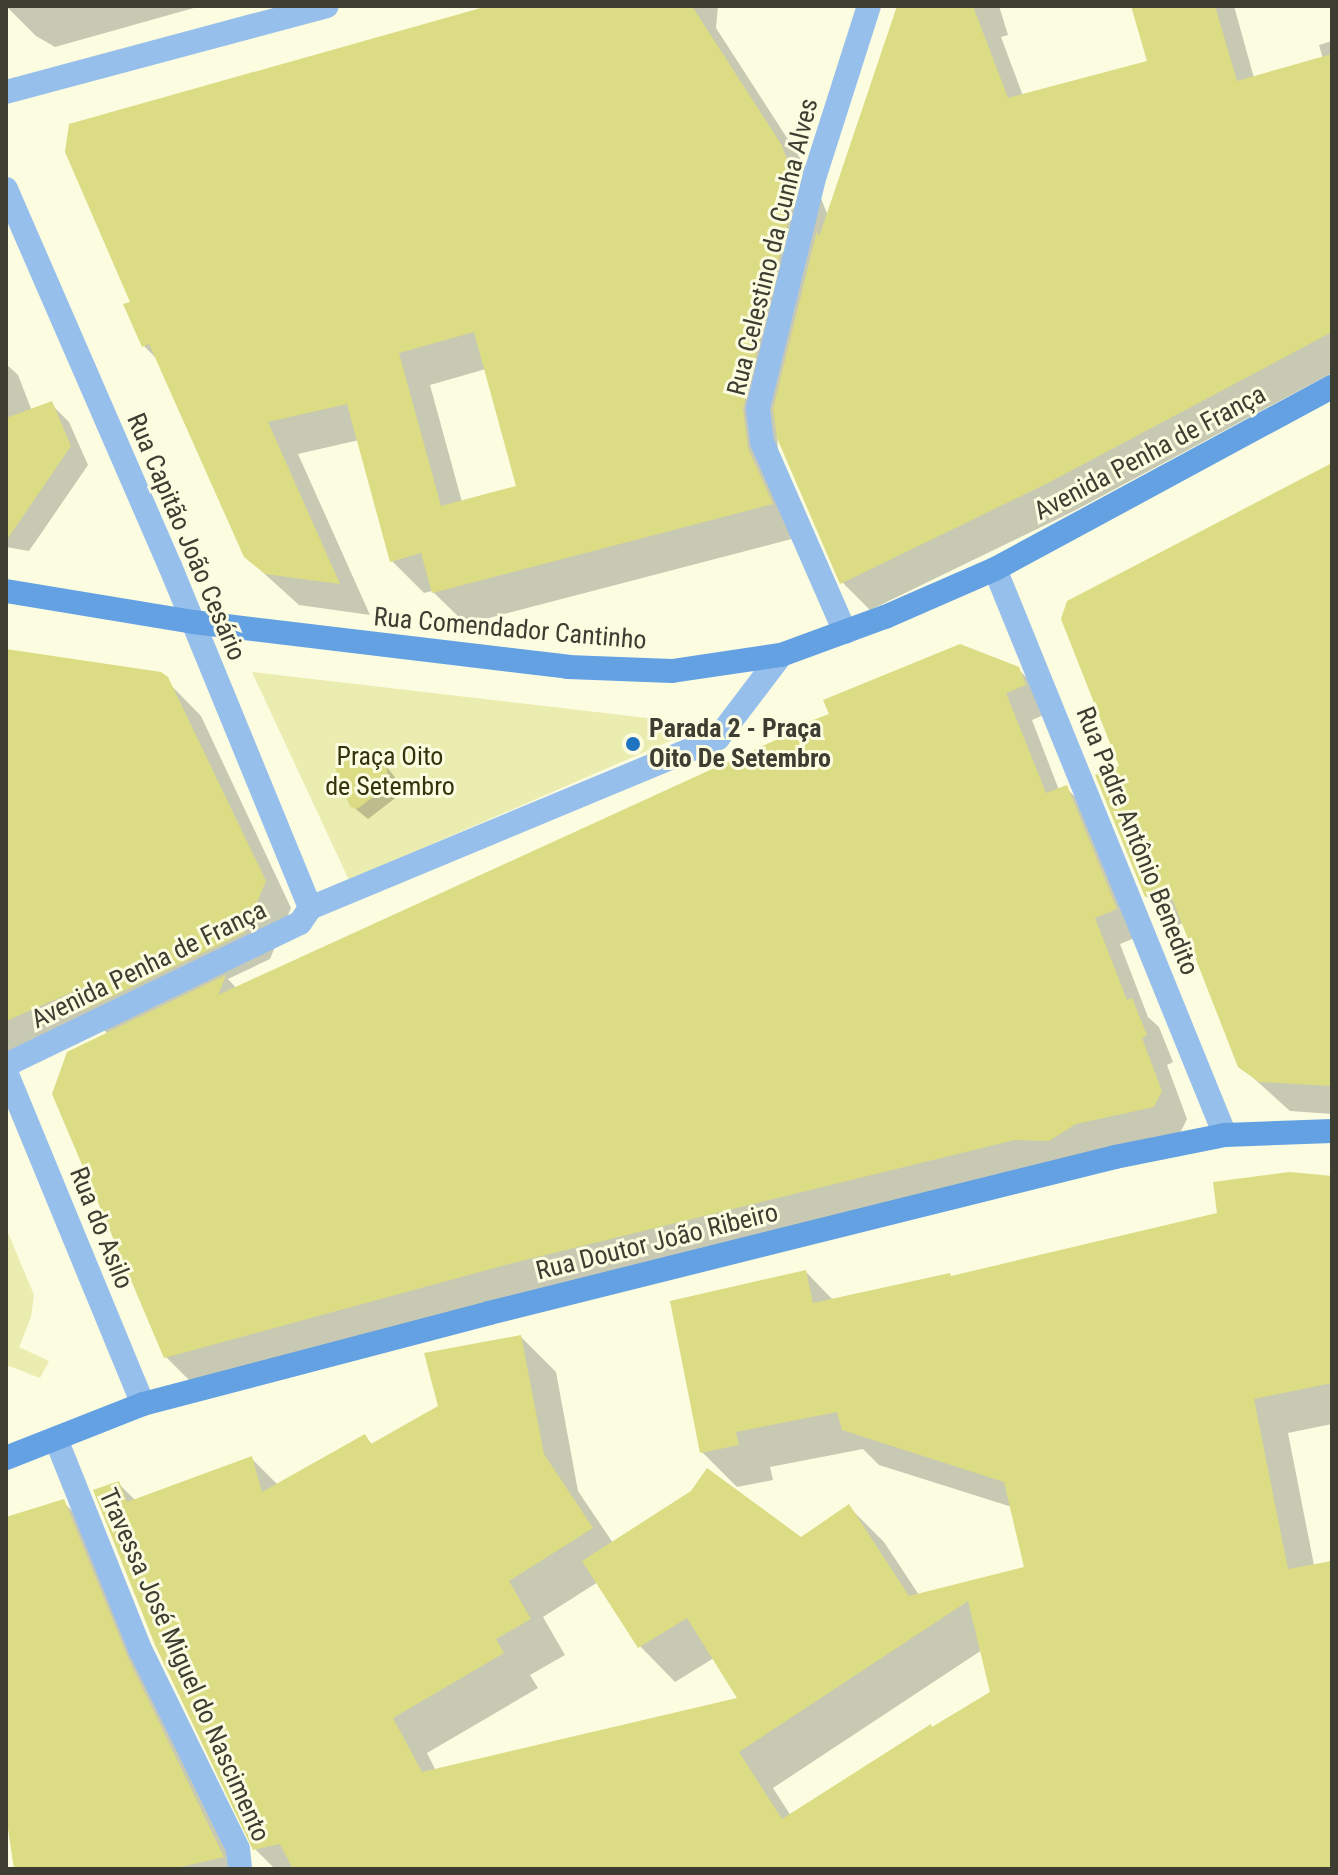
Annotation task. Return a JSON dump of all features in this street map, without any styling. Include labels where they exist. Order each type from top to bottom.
[{"type":"main road","name":"Avenida Penha de França","points":[[995,569],[1332,387]]},
{"type":"main road","name":"Rua Comendador Cantinho","points":[[6,591],[193,622],[568,667],[672,671],[781,655],[845,632],[995,569]]},
{"type":"main road","name":"Rua Doutor João Ribeiro","points":[[6,1458],[143,1404],[489,1313],[1115,1157],[1225,1135],[1332,1131]]},
{"type":"street","points":[[6,92],[327,6]]},
{"type":"street","name":"Rua Celestino da Cunha Alves","points":[[845,632],[762,442],[758,408],[815,175],[869,6]]},
{"type":"street","name":"Rua Capitão João Cesário","points":[[6,189],[193,622],[310,908]]},
{"type":"street","name":"Rua Padre Antônio Benedito","points":[[995,569],[1225,1135]]},
{"type":"street","name":"Avenida Penha de França","points":[[6,1065],[300,923],[310,908],[718,738],[781,655]]},
{"type":"street","name":"Rua do Asilo","points":[[6,1072],[143,1404]]},
{"type":"street","name":"Travessa José Miguel do Nascimento","points":[[56,1439],[141,1651],[238,1849],[240,1869]]},
{"type":"green space","name":"Praça Oito de Setembro","points":[[252,672],[707,725],[349,880]]},
{"type":"green space","points":[[6,1228],[34,1295],[31,1317],[19,1347],[49,1361],[40,1378],[9,1366],[6,1370]]},
{"type":"building","points":[[488,6],[692,6],[781,144],[797,184],[743,409],[748,448],[773,504],[432,593],[421,553],[390,562],[347,404],[268,422],[340,584],[265,574],[244,557],[149,344],[142,347],[123,304],[130,302],[65,152],[69,124]],"holes":[[[474,332],[516,486],[441,506],[399,353]]]},
{"type":"building","points":[[897,6],[973,6],[1008,98],[1147,61],[1131,6],[1215,6],[1237,81],[1332,54],[1332,332],[1046,484],[840,584],[777,438],[773,409],[817,231],[819,237]]},
{"type":"building","points":[[52,401],[71,446],[6,541],[6,418]]},
{"type":"building","points":[[1332,463],[1332,1086],[1259,1082],[1238,1067],[1168,888],[1145,897],[1095,775],[1119,766],[1061,619],[1067,601]]},
{"type":"building","points":[[960,644],[1019,667],[1026,685],[1006,693],[1046,793],[1067,785],[1117,909],[1095,918],[1127,1000],[1132,998],[1147,1035],[1142,1038],[1162,1091],[1154,1107],[1076,1124],[1049,1141],[1015,1140],[704,1216],[509,1264],[164,1358],[52,1094],[67,1052],[226,975],[218,995],[780,738],[777,734],[829,714],[823,700]]},
{"type":"building","points":[[6,649],[161,672],[168,677],[266,881],[244,933],[82,1011],[93,983],[6,1021]]},
{"type":"building","points":[[354,748],[368,748],[380,756],[387,768],[388,786],[357,809],[350,807],[335,767],[342,755]]},
{"type":"building","points":[[1290,1172],[1332,1176],[1332,1383],[1254,1399],[1288,1569],[1332,1561],[1332,1869],[293,1869],[280,1844],[253,1850],[155,1645],[93,1490],[119,1481],[127,1502],[252,1456],[262,1492],[365,1434],[371,1444],[438,1406],[424,1353],[521,1335],[544,1454],[593,1528],[509,1581],[531,1619],[496,1639],[504,1653],[393,1718],[422,1772],[737,1698],[687,1618],[638,1648],[582,1561],[691,1491],[707,1468],[801,1537],[849,1504],[909,1596],[1024,1567],[1004,1482],[842,1430],[837,1412],[736,1432],[739,1445],[700,1453],[670,1301],[806,1270],[813,1303],[950,1273],[951,1276],[1217,1213],[1213,1182]],"holes":[[[968,1601],[990,1692],[932,1727],[931,1724],[782,1819],[739,1752]]]},
{"type":"building","points":[[64,1499],[128,1658],[224,1857],[172,1869],[14,1869],[6,1815],[6,1517]]},
{"type":"place","name":"Parada 2 - Praça Oito De Setembro","points":[[633,744]]}]
